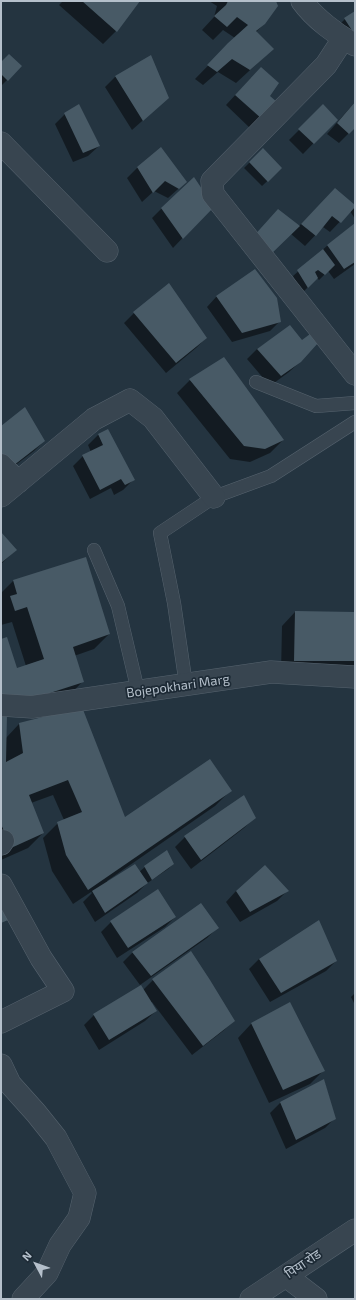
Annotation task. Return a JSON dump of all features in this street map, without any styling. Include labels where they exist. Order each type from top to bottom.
[{"type":"street","points":[[302,1],[308,9],[349,42],[222,170],[212,181],[212,187],[213,194],[355,374]]},
{"type":"street","points":[[1,143],[107,251]]},
{"type":"street","points":[[1,496],[94,419],[130,400],[153,418],[214,498]]},
{"type":"street","points":[[1,465],[18,482]]},
{"type":"street","name":"Bojepokhari Marg","points":[[1,705],[32,707],[271,672],[354,679]]},
{"type":"street","points":[[1,885],[41,958],[63,991],[1,1022]]},
{"type":"street","points":[[1,1065],[10,1084],[56,1138],[85,1193],[79,1218],[60,1245],[48,1273],[23,1299]]},
{"type":"street","name":"पिया रोड","points":[[251,1299],[355,1230]]},
{"type":"street","points":[[286,1276],[316,1299]]},
{"type":"lane","points":[[256,382],[316,406],[355,403]]},
{"type":"lane","points":[[186,685],[174,603],[160,533],[214,498],[271,476],[355,422]]},
{"type":"lane","points":[[94,550],[118,606],[138,691]]},
{"type":"building","points":[[82,1],[140,1],[117,32]]},
{"type":"building","points":[[228,1],[276,1],[278,6],[265,24],[256,31],[274,49],[250,70],[232,59],[217,72],[207,65],[248,25],[237,17],[227,27],[214,16],[226,5]]},
{"type":"building","points":[[355,11],[355,35],[344,18]]},
{"type":"building","points":[[9,54],[22,66],[8,81],[1,74],[1,62]]},
{"type":"building","points":[[151,55],[169,98],[143,121],[115,76]]},
{"type":"building","points":[[261,67],[279,83],[270,96],[277,102],[262,119],[235,95]]},
{"type":"building","points":[[355,102],[355,128],[349,134],[337,123]]},
{"type":"building","points":[[79,104],[100,146],[83,153],[64,113]]},
{"type":"building","points":[[323,104],[338,120],[314,144],[298,129]]},
{"type":"building","points":[[161,147],[187,182],[179,189],[165,181],[153,193],[137,167]]},
{"type":"building","points":[[263,148],[282,168],[268,182],[249,162]]},
{"type":"building","points":[[194,177],[214,207],[183,239],[161,208]]},
{"type":"building","points":[[335,188],[355,205],[355,207],[341,223],[332,216],[316,236],[301,224]]},
{"type":"building","points":[[278,209],[300,226],[269,256],[252,238]]},
{"type":"building","points":[[355,223],[355,262],[344,269],[327,245]]},
{"type":"building","points":[[323,249],[335,265],[325,275],[318,270],[315,272],[318,278],[308,288],[297,270]]},
{"type":"building","points":[[255,269],[277,298],[281,322],[242,333],[216,296]]},
{"type":"building","points":[[169,283],[207,338],[176,363],[133,312]]},
{"type":"building","points":[[290,325],[302,340],[310,334],[318,343],[301,362],[281,376],[257,349]]},
{"type":"building","points":[[224,357],[284,440],[265,449],[244,446],[189,379]]},
{"type":"building","points":[[25,407],[45,441],[9,469],[1,458],[1,426]]},
{"type":"building","points":[[108,429],[135,480],[125,485],[121,479],[100,490],[82,455],[103,445],[98,434]]},
{"type":"building","points":[[1,532],[17,550],[1,563]]},
{"type":"building","points":[[86,557],[110,634],[73,647],[84,682],[25,701],[1,700],[1,639],[7,637],[17,668],[44,659],[27,607],[15,611],[10,596],[17,594],[13,580]]},
{"type":"building","points":[[295,611],[355,612],[355,661],[294,661]]},
{"type":"building","points":[[82,707],[125,817],[210,759],[232,791],[88,890],[66,855],[57,822],[82,812],[68,780],[29,795],[44,833],[11,848],[1,824],[1,714],[7,713],[6,762],[23,753],[19,723]]},
{"type":"building","points":[[244,795],[256,818],[201,860],[184,836]]},
{"type":"building","points":[[167,850],[174,864],[152,880],[144,866]]},
{"type":"building","points":[[135,864],[148,883],[105,913],[92,891]]},
{"type":"building","points":[[265,865],[289,891],[250,912],[236,891]]},
{"type":"building","points":[[158,889],[176,917],[128,948],[110,921]]},
{"type":"building","points":[[1,903],[8,920],[1,923]]},
{"type":"building","points":[[201,903],[219,928],[151,976],[132,952]]},
{"type":"building","points":[[319,920],[337,961],[281,993],[259,959]]},
{"type":"building","points":[[191,951],[235,1021],[203,1046],[152,979]]},
{"type":"building","points":[[141,985],[157,1011],[109,1040],[93,1014]]},
{"type":"building","points":[[290,1002],[325,1071],[283,1090],[251,1023]]},
{"type":"building","points":[[324,1079],[336,1119],[296,1140],[280,1102]]}]
